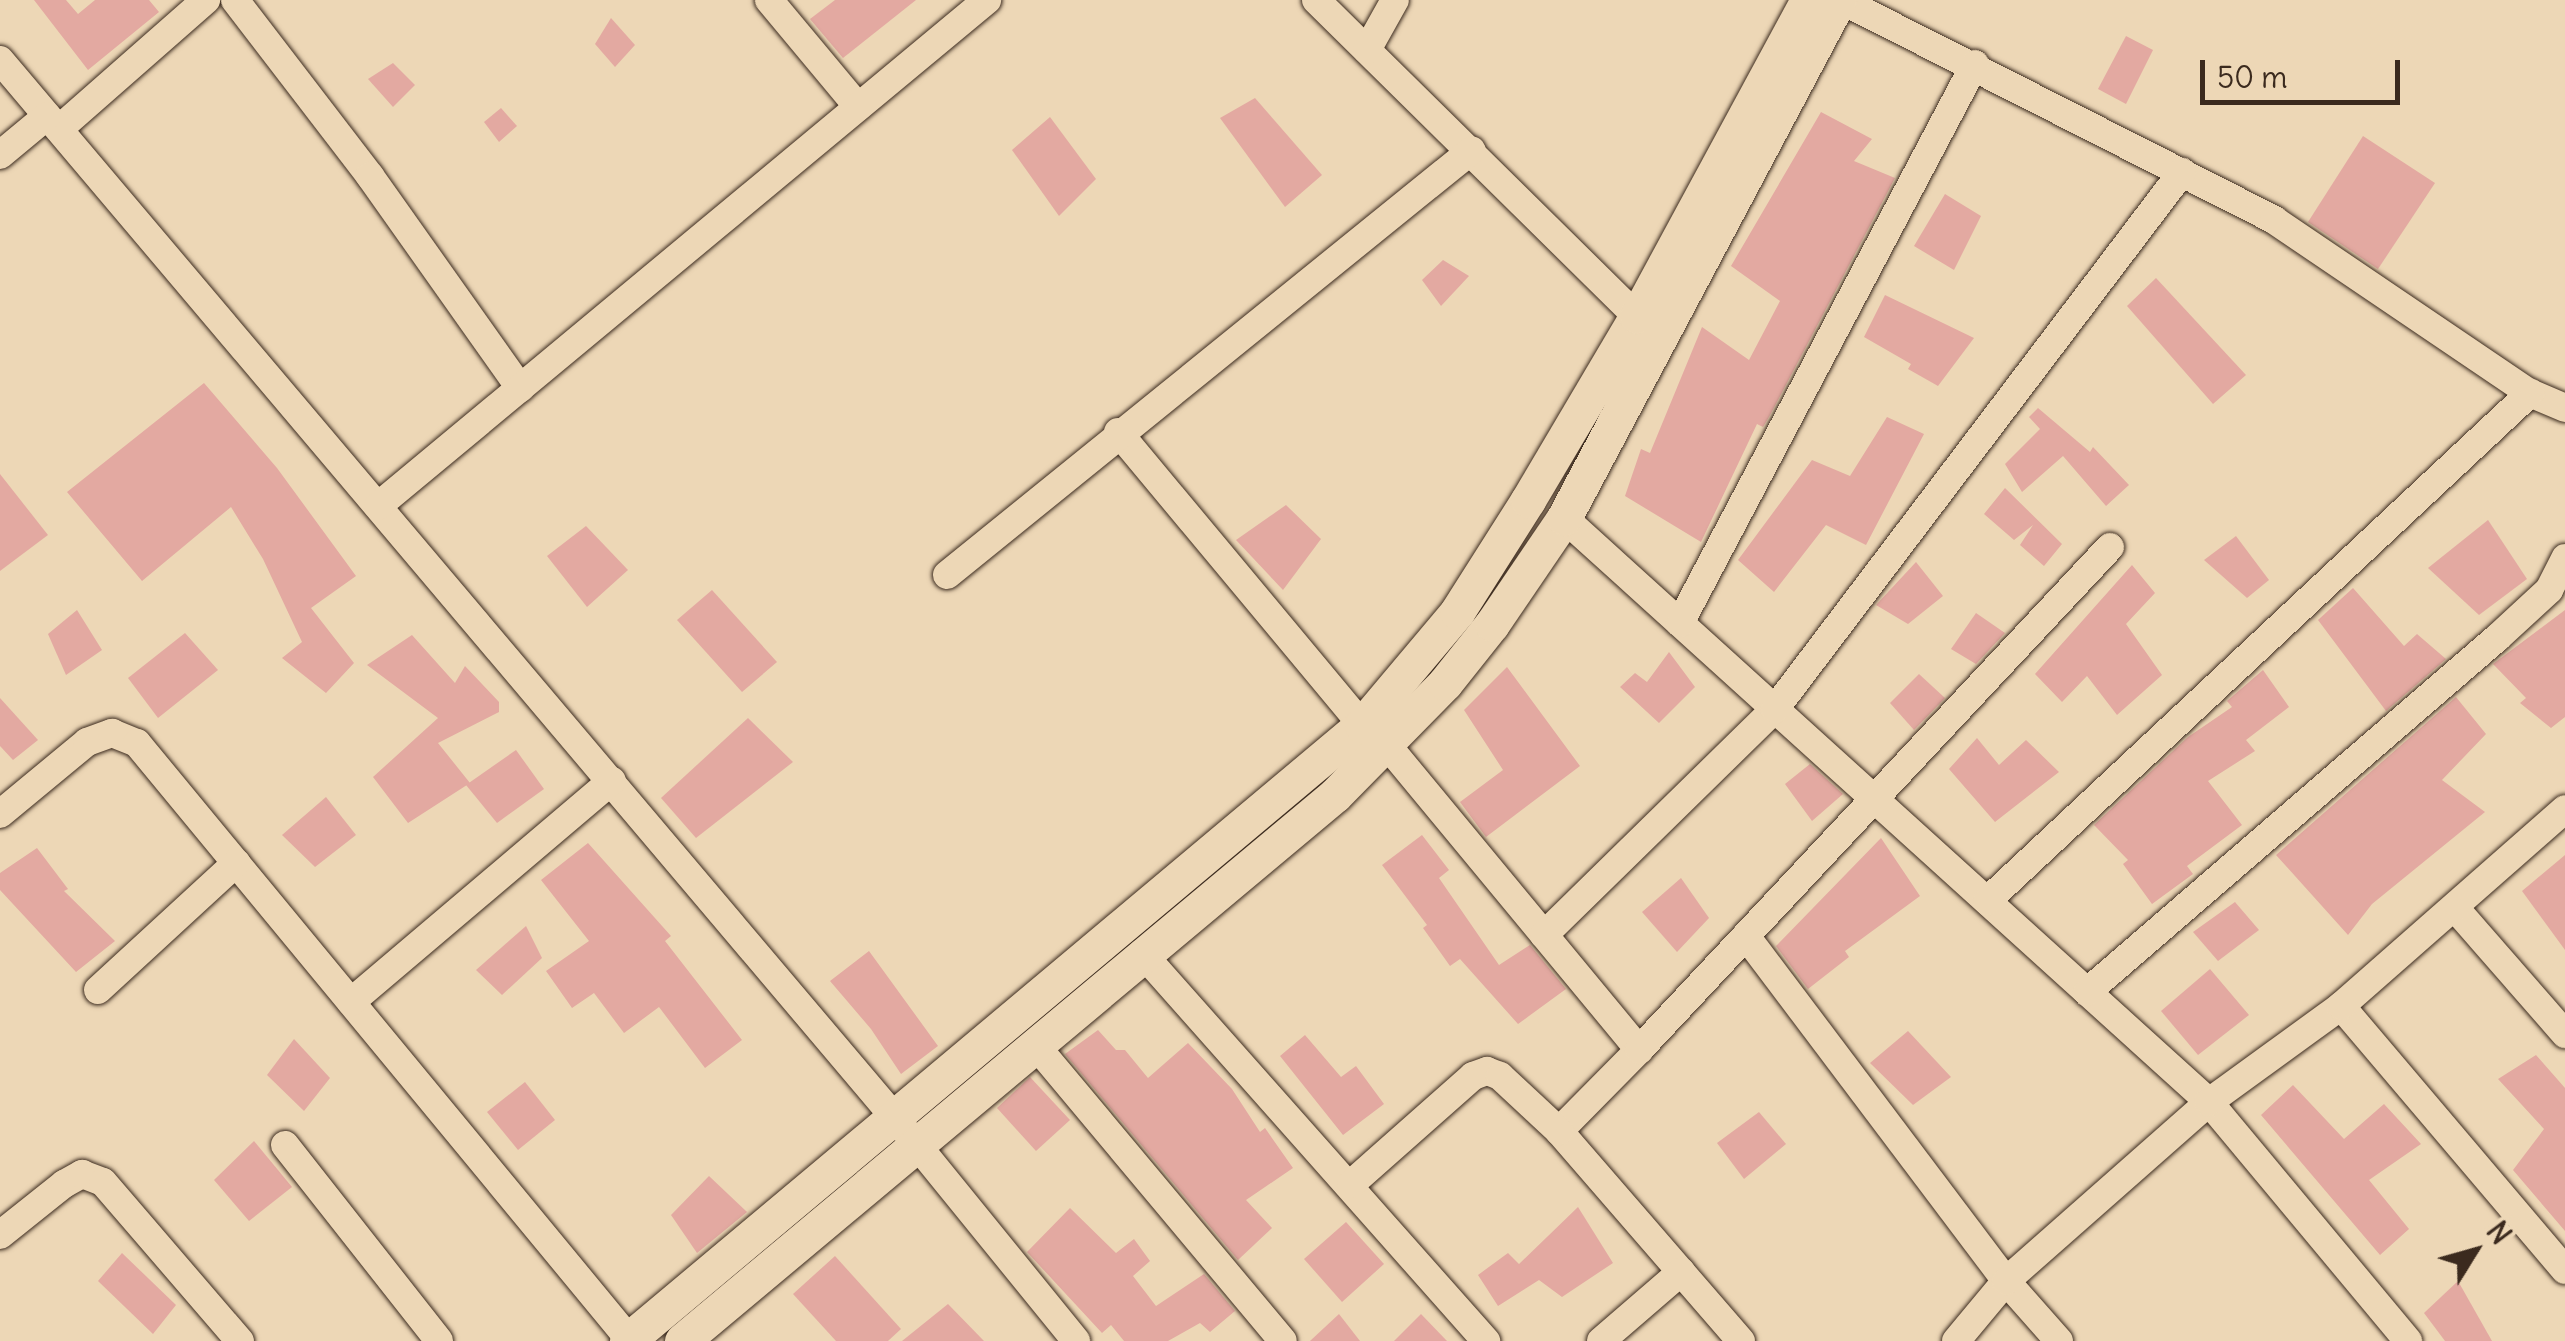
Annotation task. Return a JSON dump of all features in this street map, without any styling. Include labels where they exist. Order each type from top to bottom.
[{"type":"street","points":[[0,156],[53,122],[206,0]]},
{"type":"street","points":[[235,0],[370,176],[520,388]]},
{"type":"street","points":[[769,0],[858,107]]},
{"type":"street","points":[[378,506],[987,0]]},
{"type":"street","points":[[1316,0],[1637,316]]},
{"type":"street","points":[[1367,50],[1394,0]]},
{"type":"street","points":[[682,1341],[1335,795],[1457,612],[1637,316],[1808,0]]},
{"type":"street","points":[[0,814],[87,742],[112,733],[137,743],[628,1340],[895,1118],[1375,735],[1492,624],[1564,518],[1840,0],[1975,64],[2274,220],[2530,393],[2565,408]]},
{"type":"street","points":[[0,60],[918,1145],[1076,1341]]},
{"type":"street","points":[[1680,623],[1975,64]]},
{"type":"street","points":[[947,576],[1118,432],[1472,150]]},
{"type":"street","points":[[1544,935],[1774,709],[2182,172]]},
{"type":"street","points":[[1987,901],[2530,393]]},
{"type":"street","points":[[1118,432],[1638,1050]]},
{"type":"street","points":[[1564,518],[2209,1102],[2408,1341]]},
{"type":"street","points":[[1560,1131],[2110,547]]},
{"type":"street","points":[[2087,992],[2497,638],[2548,590],[2565,558]]},
{"type":"street","points":[[351,1002],[612,781]]},
{"type":"street","points":[[1956,1341],[2006,1281],[2209,1102],[2341,1006],[2565,809]]},
{"type":"street","points":[[98,990],[236,863]]},
{"type":"street","points":[[2456,908],[2565,1034]]},
{"type":"street","points":[[1746,936],[2006,1281],[2059,1341]]},
{"type":"street","points":[[1142,953],[1351,1184],[1486,1341]]},
{"type":"street","points":[[2341,1006],[2565,1270]]},
{"type":"street","points":[[1037,1047],[1284,1341]]},
{"type":"street","points":[[1351,1184],[1473,1076],[1487,1071],[1500,1076],[1560,1131],[1741,1341]]},
{"type":"street","points":[[284,1145],[439,1341]]},
{"type":"street","points":[[0,1235],[82,1174],[103,1182],[240,1341]]},
{"type":"street","points":[[1602,1341],[1681,1272]]},
{"type":"building","points":[[34,0],[66,0],[78,14],[95,0],[149,0],[159,12],[88,70]]},
{"type":"building","points":[[835,0],[916,0],[843,58],[810,19]]},
{"type":"building","points":[[611,18],[635,45],[615,67],[595,44]]},
{"type":"building","points":[[2126,36],[2153,50],[2126,104],[2098,89]]},
{"type":"building","points":[[393,63],[415,85],[393,107],[368,79]]},
{"type":"building","points":[[1255,98],[1322,175],[1285,207],[1220,118]]},
{"type":"building","points":[[501,108],[517,126],[499,142],[484,122]]},
{"type":"building","points":[[1821,112],[1872,139],[1854,161],[1895,178],[1769,417],[1763,427],[1757,424],[1701,542],[1625,496],[1641,449],[1650,453],[1702,327],[1749,360],[1780,301],[1731,266]]},
{"type":"building","points":[[1050,117],[1096,179],[1059,216],[1012,150]]},
{"type":"building","points":[[2363,136],[2435,183],[2378,269],[2308,222]]},
{"type":"building","points":[[1945,194],[1981,216],[1954,270],[1914,246]]},
{"type":"building","points":[[1443,260],[1469,276],[1441,306],[1422,280]]},
{"type":"building","points":[[2156,278],[2246,375],[2213,404],[2127,306]]},
{"type":"building","points":[[1885,295],[1974,338],[1938,386],[1908,369],[1911,364],[1864,337]]},
{"type":"building","points":[[204,383],[277,468],[356,576],[311,608],[354,663],[326,693],[282,658],[302,642],[263,559],[231,507],[142,581],[67,492]]},
{"type":"building","points":[[2038,408],[2090,452],[2093,447],[2129,485],[2106,506],[2063,456],[2022,492],[2005,464],[2040,429],[2029,417]]},
{"type":"building","points":[[1887,417],[1924,434],[1866,545],[1826,525],[1774,592],[1738,560],[1812,460],[1850,476]]},
{"type":"building","points":[[0,474],[48,535],[0,571]]},
{"type":"building","points":[[2005,488],[2062,544],[2044,566],[2020,545],[2033,525],[2014,540],[1984,514]]},
{"type":"building","points":[[1286,505],[1321,539],[1283,590],[1236,540]]},
{"type":"building","points":[[2488,520],[2527,579],[2479,615],[2428,568]]},
{"type":"building","points":[[586,526],[628,570],[587,607],[547,556]]},
{"type":"building","points":[[2236,536],[2269,580],[2247,598],[2204,560]]},
{"type":"building","points":[[1916,562],[1943,596],[1908,624],[1876,605]]},
{"type":"building","points":[[2132,565],[2155,593],[2126,624],[2162,675],[2117,715],[2087,676],[2062,702],[2035,674]]},
{"type":"building","points":[[2353,588],[2404,646],[2417,634],[2446,659],[2386,711],[2318,620]]},
{"type":"building","points":[[712,590],[777,662],[742,692],[677,620]]},
{"type":"building","points":[[77,610],[102,650],[66,675],[48,634]]},
{"type":"building","points":[[2565,610],[2565,717],[2551,728],[2520,703],[2526,698],[2493,664]]},
{"type":"building","points":[[1976,613],[2005,633],[1976,664],[1951,649]]},
{"type":"building","points":[[185,633],[218,670],[158,718],[128,678]]},
{"type":"building","points":[[412,635],[455,683],[465,666],[499,702],[499,712],[438,743],[470,783],[408,823],[373,777],[438,718],[367,665]]},
{"type":"building","points":[[1669,652],[1695,687],[1659,723],[1620,687],[1635,673],[1647,682]]},
{"type":"building","points":[[1507,667],[1580,766],[1486,837],[1460,802],[1503,770],[1464,710]]},
{"type":"building","points":[[2263,670],[2289,707],[2246,740],[2255,751],[2208,781],[2242,825],[2187,866],[2193,874],[2152,904],[2123,864],[2128,860],[2094,825],[2188,737],[2232,707],[2227,701]]},
{"type":"building","points":[[1919,674],[1945,698],[1914,730],[1890,703]]},
{"type":"building","points":[[2456,697],[2486,734],[2442,780],[2485,812],[2372,904],[2348,935],[2276,855]]},
{"type":"building","points":[[0,698],[38,740],[13,760],[0,746]]},
{"type":"building","points":[[748,718],[793,762],[696,838],[661,798]]},
{"type":"building","points":[[1977,738],[1999,765],[2026,740],[2059,772],[1995,822],[1949,769]]},
{"type":"building","points":[[516,750],[544,789],[497,823],[466,785]]},
{"type":"building","points":[[1810,764],[1843,794],[1812,821],[1785,784]]},
{"type":"building","points":[[326,797],[356,835],[315,867],[282,835]]},
{"type":"building","points":[[1422,835],[1449,870],[1439,878],[1499,965],[1530,945],[1566,989],[1518,1024],[1460,959],[1450,966],[1423,928],[1427,925],[1382,865]]},
{"type":"building","points":[[1881,838],[1920,896],[1845,951],[1849,957],[1808,989],[1776,946]]},
{"type":"building","points":[[588,843],[671,936],[665,941],[742,1040],[705,1068],[659,1007],[624,1033],[594,993],[572,1008],[546,971],[589,941],[541,880]]},
{"type":"building","points":[[37,848],[68,889],[64,891],[115,941],[76,972],[0,890],[0,873]]},
{"type":"building","points":[[2565,855],[2565,950],[2522,891]]},
{"type":"building","points":[[1681,878],[1709,918],[1677,952],[1642,912]]},
{"type":"building","points":[[2235,902],[2259,930],[2218,961],[2193,932]]},
{"type":"building","points":[[526,926],[542,958],[502,995],[476,970]]},
{"type":"building","points":[[869,951],[938,1046],[901,1074],[871,1029],[830,981]]},
{"type":"building","points":[[2210,969],[2249,1015],[2198,1055],[2161,1011]]},
{"type":"building","points":[[1098,1030],[1116,1050],[1125,1050],[1148,1078],[1188,1043],[1232,1089],[1260,1132],[1265,1128],[1293,1168],[1246,1200],[1272,1228],[1238,1260],[1065,1054]]},
{"type":"building","points":[[1908,1031],[1951,1077],[1913,1105],[1870,1063]]},
{"type":"building","points":[[1305,1035],[1341,1077],[1356,1066],[1384,1104],[1343,1135],[1280,1056]]},
{"type":"building","points":[[294,1039],[330,1078],[304,1111],[267,1075]]},
{"type":"building","points":[[2536,1055],[2565,1088],[2565,1231],[2513,1170],[2544,1129],[2498,1079]]},
{"type":"building","points":[[1030,1077],[1070,1120],[1036,1151],[997,1108]]},
{"type":"building","points":[[525,1082],[555,1120],[518,1150],[487,1112]]},
{"type":"building","points":[[2293,1085],[2344,1139],[2384,1104],[2421,1144],[2369,1180],[2409,1229],[2380,1255],[2261,1115]]},
{"type":"building","points":[[1759,1112],[1786,1144],[1744,1179],[1717,1143]]},
{"type":"building","points":[[254,1141],[292,1187],[249,1221],[214,1180]]},
{"type":"building","points":[[709,1176],[747,1212],[697,1253],[671,1215]]},
{"type":"building","points":[[1578,1207],[1613,1263],[1562,1297],[1539,1280],[1498,1306],[1478,1275],[1508,1253],[1519,1264]]},
{"type":"building","points":[[1070,1208],[1116,1253],[1134,1239],[1150,1261],[1133,1276],[1156,1306],[1204,1274],[1235,1311],[1210,1332],[1200,1323],[1168,1341],[1124,1341],[1111,1325],[1102,1333],[1027,1252]]},
{"type":"building","points":[[1346,1222],[1384,1264],[1342,1302],[1304,1259]]},
{"type":"building","points":[[122,1253],[176,1305],[153,1334],[98,1281]]},
{"type":"building","points":[[835,1256],[901,1329],[888,1341],[836,1341],[793,1294]]},
{"type":"building","points":[[2458,1281],[2492,1341],[2445,1341],[2424,1313]]},
{"type":"building","points":[[948,1304],[984,1341],[902,1341]]},
{"type":"building","points":[[1339,1314],[1360,1341],[1310,1341]]},
{"type":"building","points":[[1421,1314],[1447,1341],[1394,1341]]}]
